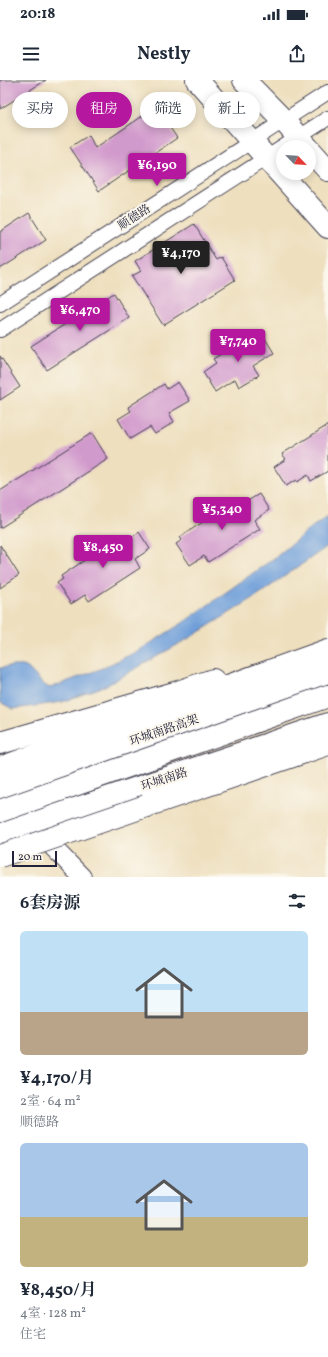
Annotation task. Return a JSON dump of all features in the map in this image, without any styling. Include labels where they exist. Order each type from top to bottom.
[{"type":"main road","points":[[197,80],[328,227]]},
{"type":"main road","points":[[244,80],[300,140]]},
{"type":"main road","points":[[316,157],[328,170]]},
{"type":"main road","points":[[0,743],[178,692],[328,642]]},
{"type":"main road","points":[[0,768],[328,650]]},
{"type":"main road","name":"环城南路高架","points":[[0,788],[328,672]]},
{"type":"main road","name":"环城南路高架","points":[[0,811],[328,696]]},
{"type":"main road","name":"环城南路","points":[[0,835],[328,724]]},
{"type":"main road","points":[[0,856],[328,744]]},
{"type":"street","name":"顺德路","points":[[0,304],[328,92]]},
{"type":"street","name":"顺德路","points":[[308,140],[328,118]]},
{"type":"street","name":"顺德路","points":[[0,330],[266,157],[276,154]]},
{"type":"street","points":[[0,792],[82,877]]},
{"type":"water","points":[[328,516],[328,546],[255,597],[191,637],[107,685],[62,702],[13,709],[0,702],[0,668],[17,666],[26,667],[42,683],[50,688],[100,669],[138,651],[184,622],[277,556],[312,527]]},
{"type":"building","points":[[0,80],[46,80],[27,92],[12,92],[12,101],[0,109]]},
{"type":"building","points":[[140,118],[140,128],[170,128],[177,138],[99,191],[70,147],[89,135],[95,148],[125,128],[132,128],[132,123]]},
{"type":"building","points":[[29,213],[46,240],[0,269],[0,232]]},
{"type":"building","points":[[194,224],[216,260],[221,257],[235,280],[163,325],[132,276],[141,271],[135,261]]},
{"type":"building","points":[[114,293],[129,318],[47,370],[31,346]]},
{"type":"building","points":[[263,335],[274,353],[253,366],[259,375],[239,387],[235,379],[215,392],[203,372],[216,363],[213,359],[248,337],[252,342]]},
{"type":"building","points":[[0,356],[20,387],[0,400]]},
{"type":"building","points":[[178,382],[190,401],[169,413],[174,422],[155,434],[150,427],[130,439],[118,419],[131,411],[128,407],[164,384],[167,389]]},
{"type":"building","points":[[328,425],[328,471],[311,481],[308,475],[297,482],[296,480],[286,486],[274,467],[286,459],[282,454]]},
{"type":"building","points":[[92,433],[108,459],[0,528],[0,491]]},
{"type":"building","points":[[259,494],[269,510],[254,520],[260,529],[208,562],[204,556],[190,565],[176,544],[182,540],[180,537],[232,503],[235,507],[245,500],[246,502]]},
{"type":"building","points":[[139,532],[150,549],[135,559],[140,568],[89,601],[85,595],[71,604],[57,583],[63,579],[61,576],[113,541],[115,545],[125,539],[127,541]]},
{"type":"building","points":[[0,545],[19,575],[0,588]]}]
